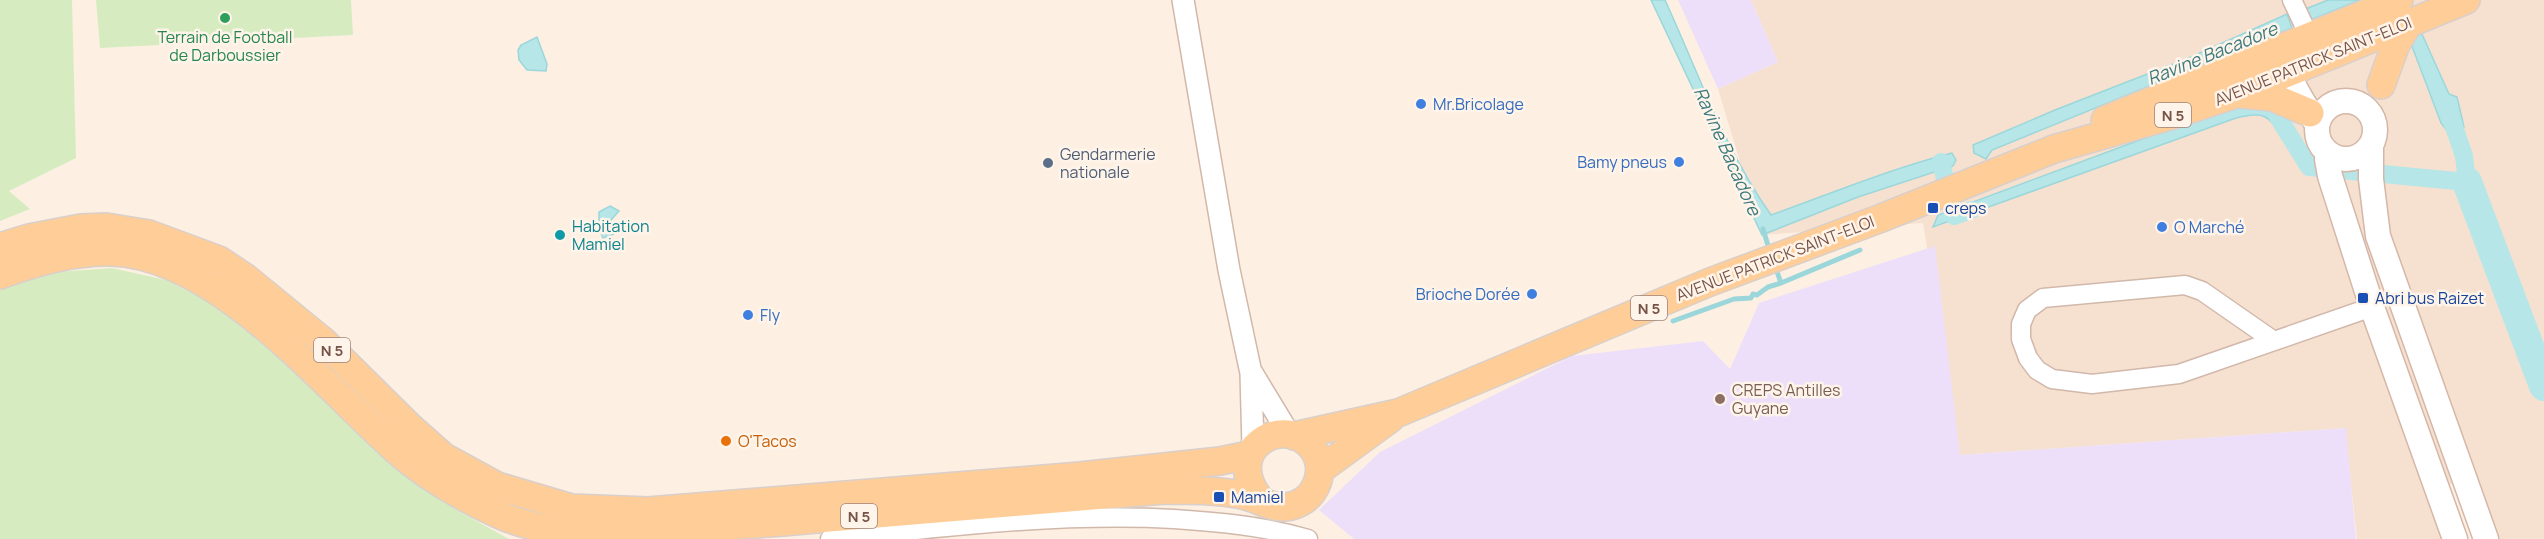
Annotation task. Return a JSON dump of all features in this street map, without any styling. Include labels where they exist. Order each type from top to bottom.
[{"type":"main road","name":"AVENUE PATRICK SAINT-ELOI","points":[[2054,149],[2101,122],[2305,35],[2369,12],[2404,11],[2466,0]]},
{"type":"main road","name":"AVENUE PATRICK SAINT-ELOI","points":[[1292,435],[1398,412],[1710,282],[2054,149],[2162,119],[2236,94],[2377,38],[2404,11]]},
{"type":"main road","points":[[2372,151],[2381,85],[2396,44],[2404,11]]},
{"type":"main road","points":[[2369,12],[2377,38],[2381,85]]},
{"type":"main road","points":[[2305,35],[2286,62],[2288,74],[2314,120],[2372,307],[2455,539]]},
{"type":"main road","points":[[2236,94],[2272,97],[2314,120],[2319,119],[2329,106],[2344,101],[2366,109],[2372,151],[2378,236],[2486,539]]},
{"type":"main road","points":[[2329,163],[2337,158],[2352,158],[2372,151]]},
{"type":"main road","name":"N 5","points":[[0,247],[29,238],[81,228],[106,227],[149,234],[219,260],[246,278],[323,341],[409,426],[444,457],[497,486],[571,508],[648,511],[1080,476],[1220,461],[1251,452]]},
{"type":"main road","name":"N 5","points":[[0,275],[43,261],[83,253],[114,252],[143,257],[171,267],[210,286],[263,324],[398,452],[430,477],[483,507],[536,528],[572,532],[623,532],[763,524],[1164,490],[1195,490],[1258,498]]},
{"type":"main road","name":"AVENUE PATRICK SAINT-ELOI","points":[[1320,470],[1398,412]]},
{"type":"main road","points":[[1277,434],[1292,435],[1310,445],[1320,470],[1316,487],[1311,495],[1297,505],[1279,507],[1258,498],[1247,479],[1251,452],[1266,438],[1277,434]]},
{"type":"street","points":[[1183,0],[1227,260],[1251,373],[1251,452]]},
{"type":"street","points":[[2293,2],[2305,35]]},
{"type":"street","points":[[2274,341],[2202,291],[2185,285],[2043,298],[2026,310],[2021,324],[2021,339],[2028,358],[2037,370],[2052,379],[2092,384],[2179,374],[2372,307]]},
{"type":"street","points":[[1251,373],[1292,435]]},
{"type":"street","points":[[830,539],[1044,518],[1124,516],[1219,522],[1284,532],[1308,539]]},
{"type":"shaded area","points":[[1678,0],[1751,0],[1778,62],[1718,89]]},
{"type":"shaded area","points":[[1751,0],[2544,0],[2544,539],[2499,539],[2474,475],[2426,494],[2441,539],[2357,539],[2345,428],[1960,455],[1923,223],[1762,235],[1718,89],[1778,62]]},
{"type":"shaded area","name":"CREPS Antilles Guyane","points":[[1935,246],[1960,455],[2346,428],[2356,539],[1354,539],[1319,510],[1380,452],[1572,356],[1703,341],[1730,369],[1759,303]]},
{"type":"green space","points":[[0,0],[72,0],[76,158],[9,191],[30,209],[0,221]]},
{"type":"green space","name":"Terrain de Football de Darboussier","points":[[96,0],[351,0],[353,35],[100,48]]},
{"type":"green space","points":[[112,268],[166,280],[230,312],[453,508],[509,539],[0,539],[0,286],[56,272]]},
{"type":"water","points":[[1651,0],[1665,0],[1726,137],[1771,215],[1884,174],[1952,153],[1956,160],[1953,166],[1858,197],[1762,235]]},
{"type":"water","points":[[2328,0],[2360,0],[2308,21],[2303,10]]},
{"type":"water","points":[[2287,14],[2292,28],[1992,150],[1986,159],[1974,153],[1973,145],[2191,57]]},
{"type":"water","points":[[2421,32],[2449,94],[2457,97],[2464,127],[2448,132],[2441,123],[2410,41]]},
{"type":"water","points":[[537,37],[547,64],[546,71],[527,70],[519,60],[518,50],[521,45]]},
{"type":"water","points":[[2248,103],[2283,112],[2294,135],[2282,139],[2273,124],[2264,116],[2236,118],[1933,227],[1938,215],[2164,131]]},
{"type":"water","points":[[610,206],[619,211],[611,220],[614,234],[603,238],[599,228],[599,212]]},
{"type":"waterway","points":[[2278,117],[2309,167],[2467,182],[2464,156],[2447,106]]},
{"type":"waterway","points":[[1941,162],[1954,216],[1971,210]]},
{"type":"waterway","name":"Ravine Bacadore","points":[[2467,182],[2544,386]]},
{"type":"waterway","points":[[1763,229],[1770,252]]},
{"type":"waterway","points":[[1775,266],[1781,283],[1860,250]]},
{"type":"waterway","points":[[1673,321],[1734,299],[1751,298],[1753,294],[1757,295],[1768,287],[1781,283]]},
{"type":"place","name":"Terrain de Football de Darboussier","points":[[225,18]]},
{"type":"place","name":"Mr.Bricolage","points":[[1421,104]]},
{"type":"place","name":"Bamy pneus","points":[[1679,162]]},
{"type":"place","name":"Gendarmerie nationale","points":[[1048,163]]},
{"type":"place","name":"creps","points":[[1933,208]]},
{"type":"place","name":"O Marché","points":[[2162,227]]},
{"type":"place","name":"Habitation Mamiel","points":[[560,235]]},
{"type":"place","name":"Brioche Dorée","points":[[1532,294]]},
{"type":"place","name":"Abri bus Raizet","points":[[2363,298]]},
{"type":"place","name":"Fly","points":[[748,315]]},
{"type":"place","name":"CREPS Antilles Guyane","points":[[1720,399]]},
{"type":"place","name":"O'Tacos","points":[[726,441]]},
{"type":"place","name":"Mamiel","points":[[1219,497]]}]
